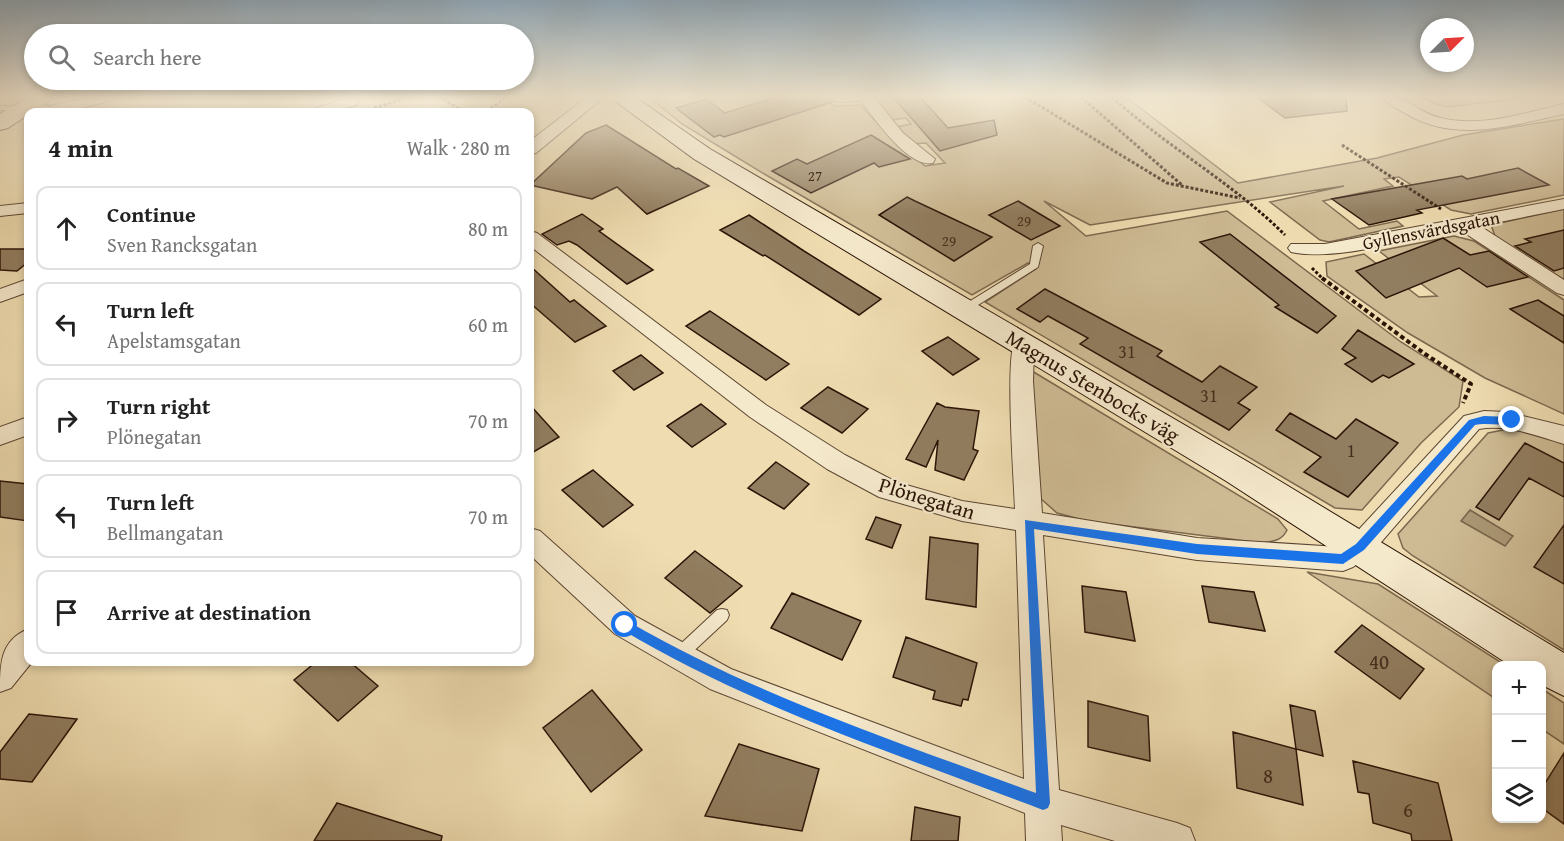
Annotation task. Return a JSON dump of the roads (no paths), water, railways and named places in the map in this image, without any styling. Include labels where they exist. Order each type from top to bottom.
[{"type":"street","name":"Magnus Stenbocks väg","points":[[677,136],[702,154],[1360,547],[1564,676]]},
{"type":"street","points":[[897,136],[927,159]]},
{"type":"street","name":"Gyllensvärdsgatan","points":[[1298,248],[1324,250],[1564,204]]},
{"type":"street","points":[[0,211],[24,208]]},
{"type":"street","points":[[1464,224],[1564,289]]},
{"type":"street","name":"Plönegatan","points":[[534,240],[758,411],[836,462],[888,490],[962,511],[1029,524],[1197,549],[1343,559],[1360,547]]},
{"type":"street","points":[[0,296],[24,287]]},
{"type":"street","points":[[1023,346],[1022,381],[1044,841]]},
{"type":"street","points":[[1360,547],[1472,422],[1484,419],[1512,420],[1564,435]]},
{"type":"street","points":[[0,436],[24,427]]},
{"type":"street","points":[[534,543],[625,625],[678,656],[766,698],[1043,803],[1177,841]]},
{"type":"street","points":[[0,678],[24,649]]},
{"type":"lane","points":[[963,310],[1035,265],[1038,246]]},
{"type":"lane","points":[[678,656],[722,615]]}]
